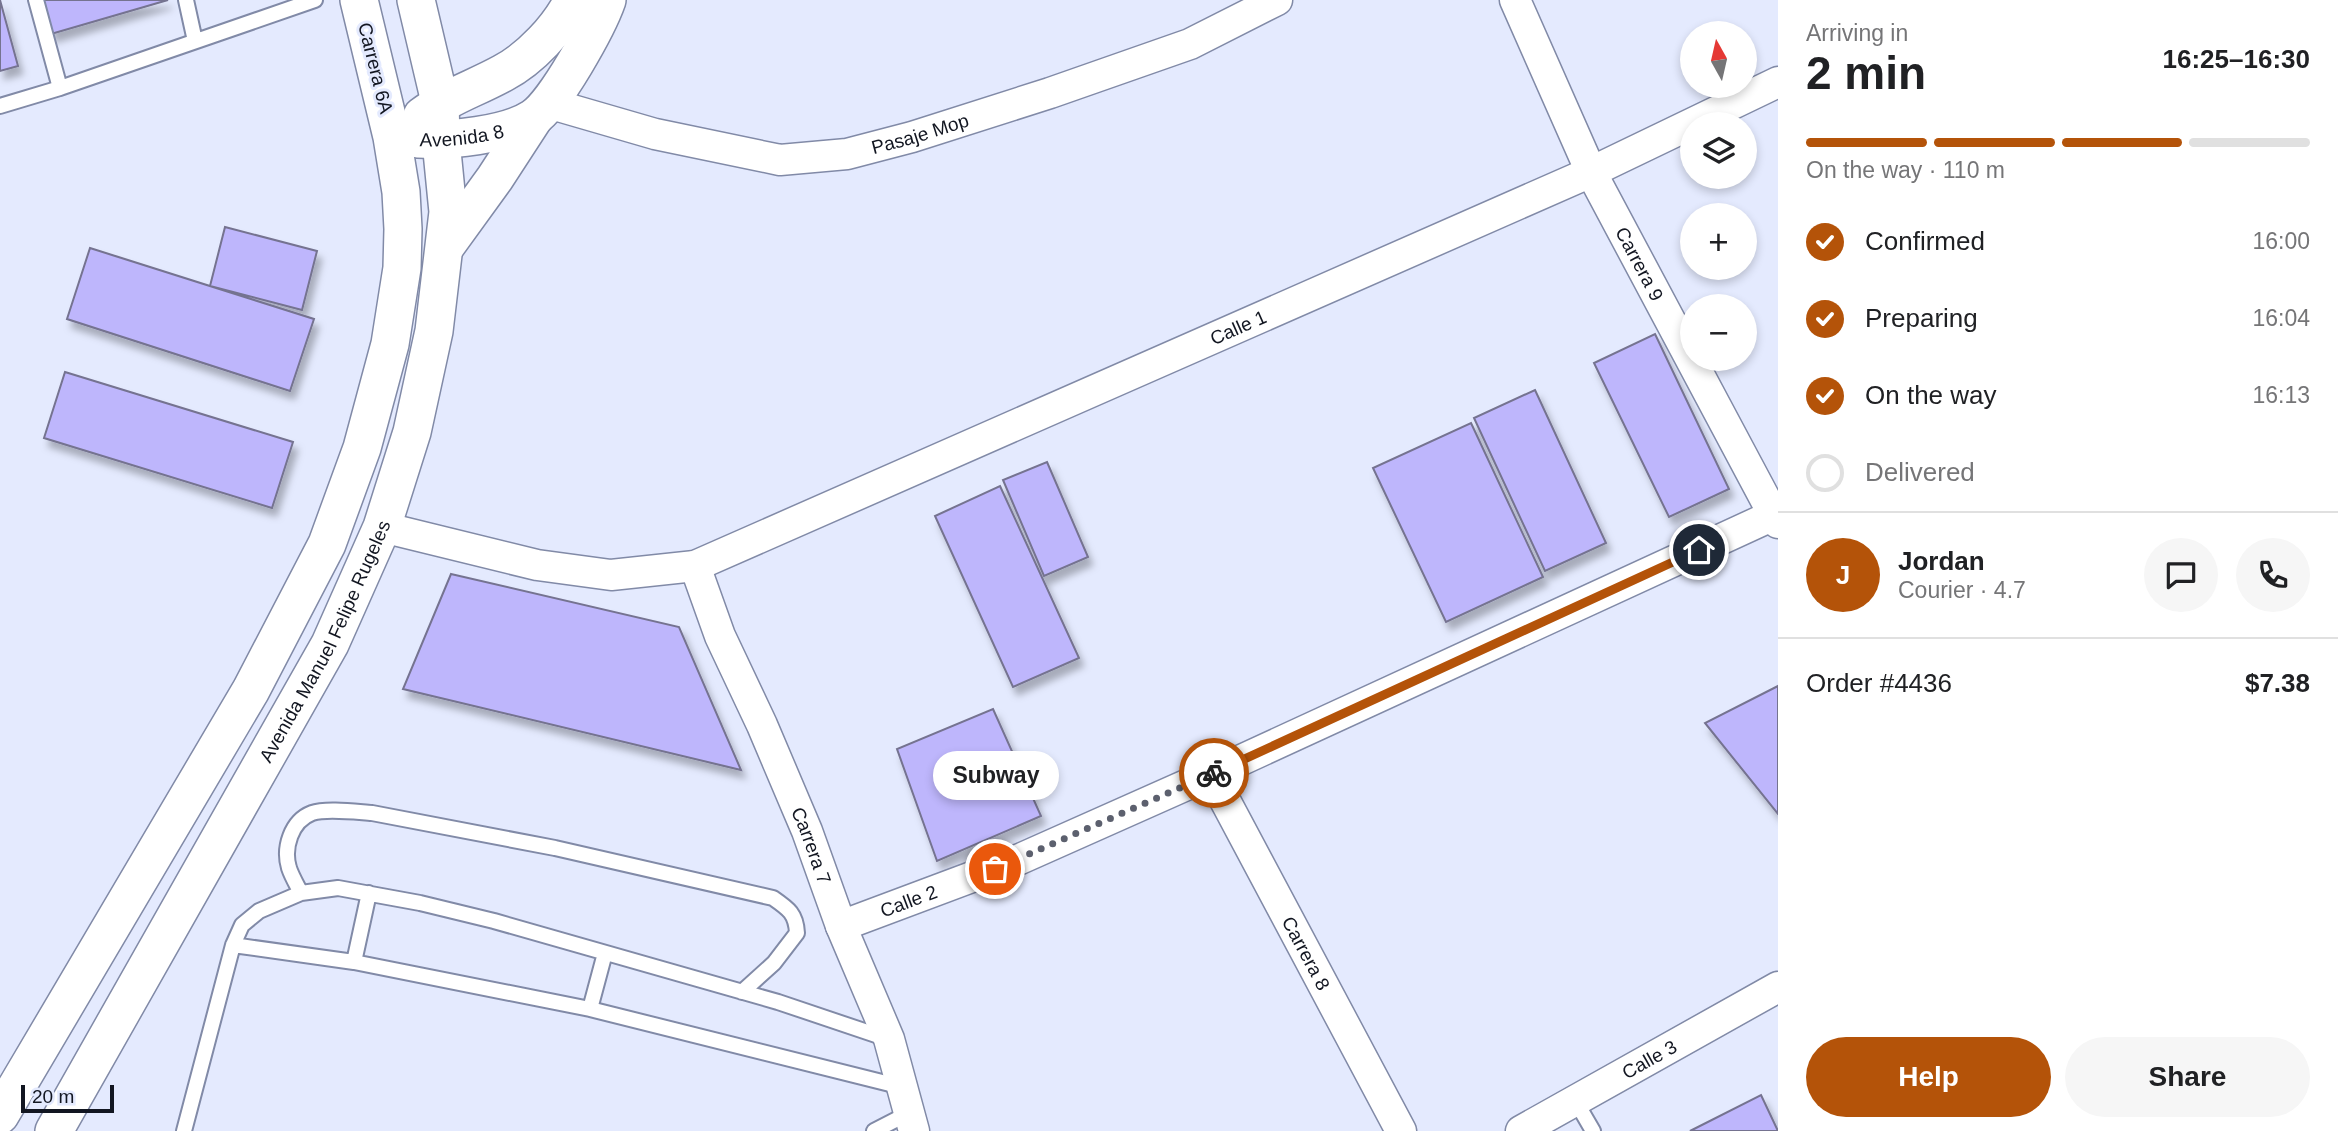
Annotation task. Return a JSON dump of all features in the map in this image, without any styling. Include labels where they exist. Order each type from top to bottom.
[{"type":"street","name":"Carrera 6A","points":[[359,0],[392,136]]},
{"type":"street","points":[[416,0],[440,102]]},
{"type":"street","name":"Avenida 8","points":[[392,136],[440,102],[505,73],[537,47],[573,0]]},
{"type":"street","points":[[445,247],[580,55],[607,0]]},
{"type":"street","name":"Pasaje Mop","points":[[541,110],[780,160],[847,154],[912,137],[1050,93],[1190,44],[1277,0]]},
{"type":"street","name":"Carrera 9","points":[[1515,0],[1591,172],[1776,517]]},
{"type":"street","name":"Calle 1","points":[[382,527],[537,565],[611,575],[695,566],[1591,172],[1778,82]]},
{"type":"street","name":"Avenida Manuel Felipe Rugeles","points":[[54,1131],[330,644],[382,527],[412,432],[434,331],[448,212],[440,102]]},
{"type":"street","name":"Avenida 8","points":[[392,136],[441,141],[487,134],[541,110]]},
{"type":"street","name":"Avenida Manuel Felipe Rugeles","points":[[0,1115],[251,690],[327,544],[362,449],[390,344],[401,268],[403,229],[401,192],[392,136]]},
{"type":"street","name":"Calle 2","points":[[841,926],[1020,859],[1776,517]]},
{"type":"street","name":"Carrera 7","points":[[695,566],[720,636],[807,831],[841,926],[889,1039],[908,1110]]},
{"type":"street","name":"Carrera 8","points":[[1210,774],[1401,1131]]},
{"type":"street","name":"Calle 3","points":[[1521,1131],[1778,987]]},
{"type":"lane","points":[[36,0],[60,88]]},
{"type":"lane","points":[[187,0],[195,41]]},
{"type":"lane","points":[[0,106],[315,0]]},
{"type":"lane","points":[[301,893],[289,867],[287,848],[291,832],[313,813],[350,811],[385,815],[555,848],[773,898],[792,911],[797,922],[797,933],[774,963],[742,992]]},
{"type":"lane","points":[[184,1131],[233,945],[243,925],[259,911],[301,893],[338,888],[369,892],[494,921],[778,1002],[889,1039]]},
{"type":"lane","points":[[354,962],[369,892]]},
{"type":"lane","points":[[233,945],[354,962],[590,1009],[908,1110]]},
{"type":"lane","points":[[590,1009],[606,953]]},
{"type":"lane","points":[[1575,1100],[1593,1131]]},
{"type":"lane","points":[[874,1131],[908,1110]]},
{"type":"building","points":[[0,0],[18,66],[0,71]]},
{"type":"building","points":[[43,0],[168,0],[51,34]]},
{"type":"building","points":[[225,227],[317,251],[302,310],[210,286]]},
{"type":"building","points":[[90,248],[314,319],[290,391],[67,319]]},
{"type":"building","points":[[1655,334],[1729,489],[1669,517],[1594,363]]},
{"type":"building","points":[[65,372],[293,442],[272,508],[44,438]]},
{"type":"building","points":[[1535,390],[1606,543],[1545,571],[1474,418]]},
{"type":"building","points":[[1471,423],[1543,577],[1446,622],[1373,468]]},
{"type":"building","points":[[1047,462],[1088,557],[1044,576],[1003,480]]},
{"type":"building","points":[[1000,486],[1079,658],[1013,687],[935,516]]},
{"type":"building","points":[[451,574],[679,627],[741,770],[403,689]]},
{"type":"building","points":[[1778,686],[1778,814],[1705,723]]},
{"type":"building","points":[[993,709],[1041,816],[937,861],[897,749]]},
{"type":"building","points":[[1761,1095],[1778,1131],[1690,1131]]},
{"type":"way so far","points":[[995,869],[1214,773]]},
{"type":"place","name":"Subway","points":[[995,869]]},
{"type":"route","points":[[1214,773],[1699,550]]}]
